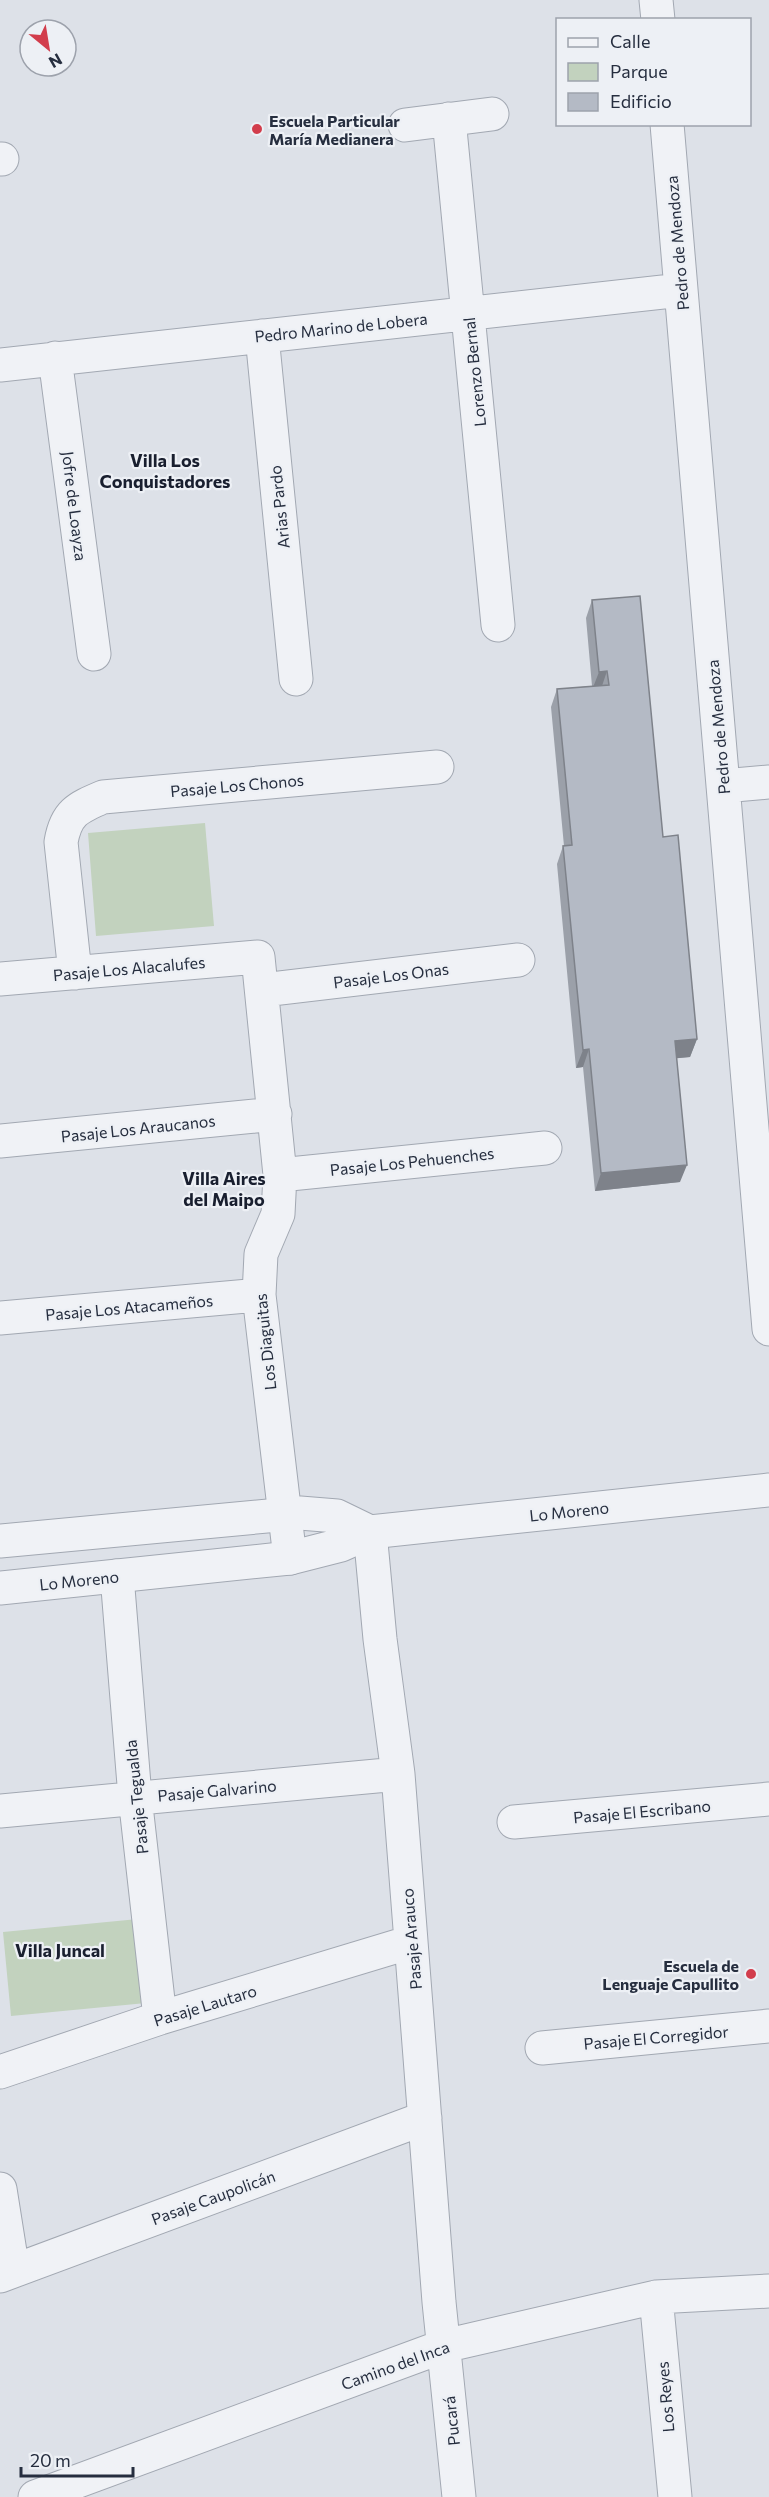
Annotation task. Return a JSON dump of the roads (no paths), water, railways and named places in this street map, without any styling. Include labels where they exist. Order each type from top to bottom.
[{"type":"street","points":[[657,0],[658,18]]},
{"type":"street","points":[[405,124],[492,114]]},
{"type":"street","name":"Lorenzo Bernal","points":[[449,119],[498,625]]},
{"type":"street","name":"Pedro de Mendoza","points":[[667,126],[769,1329]]},
{"type":"street","name":"Pedro Marino de Lobera","points":[[0,364],[681,290]]},
{"type":"street","name":"Arias Pardo","points":[[262,336],[296,679]]},
{"type":"street","name":"Jofre de Loayza","points":[[56,358],[94,654]]},
{"type":"street","name":"Pasaje Los Chonos","points":[[75,973],[61,842],[64,823],[78,808],[103,797],[437,767]]},
{"type":"street","points":[[723,786],[769,782]]},
{"type":"street","name":"Pasaje Los Alacalufes","points":[[0,980],[258,957]]},
{"type":"street","name":"Los Diaguitas","points":[[258,957],[280,1175],[278,1214],[261,1254],[259,1295],[290,1558]]},
{"type":"street","name":"Pasaje Los Onas","points":[[263,990],[518,960]]},
{"type":"street","name":"Pasaje Los Araucanos","points":[[0,1141],[275,1114]]},
{"type":"street","name":"Pasaje Los Pehuenches","points":[[280,1175],[545,1148]]},
{"type":"street","name":"Pasaje Los Atacameños","points":[[0,1318],[259,1295]]},
{"type":"street","name":"Lo Moreno","points":[[0,1588],[290,1558],[341,1545],[370,1532],[769,1490]]},
{"type":"street","points":[[0,1541],[285,1514],[319,1513],[338,1516],[370,1532]]},
{"type":"street","name":"Pasaje Arauco","points":[[370,1532],[380,1639],[398,1774],[444,2346]]},
{"type":"street","name":"Pasaje Tegualda","points":[[117,1576],[135,1797],[160,2018]]},
{"type":"street","name":"Pasaje Galvarino","points":[[0,1811],[398,1774]]},
{"type":"street","name":"Pasaje El Escribano","points":[[514,1822],[769,1799]]},
{"type":"street","name":"Pasaje Lautaro","points":[[0,2072],[160,2018],[411,1942]]},
{"type":"street","name":"Pasaje El Corregidor","points":[[542,2048],[769,2026]]},
{"type":"street","name":"Pasaje Caupolicán","points":[[7,2274],[425,2118]]},
{"type":"street","points":[[0,2189],[7,2274]]},
{"type":"street","name":"Camino del Inca","points":[[35,2497],[444,2346],[656,2297],[769,2291]]},
{"type":"street","name":"Los Reyes","points":[[656,2297],[675,2497]]},
{"type":"street","name":"Pucará","points":[[444,2346],[459,2497]]},
{"type":"place","name":"Escuela Particular María Medianera","points":[[257,129]]},
{"type":"place","name":"Escuela de Lenguaje Capullito","points":[[751,1974]]},
{"type":"district","name":"Villa Los Conquistadores","points":[[165,470]]},
{"type":"district","name":"Villa Aires del Maipo","points":[[224,1188]]},
{"type":"district","name":"Villa Juncal","points":[[60,1950]]}]
